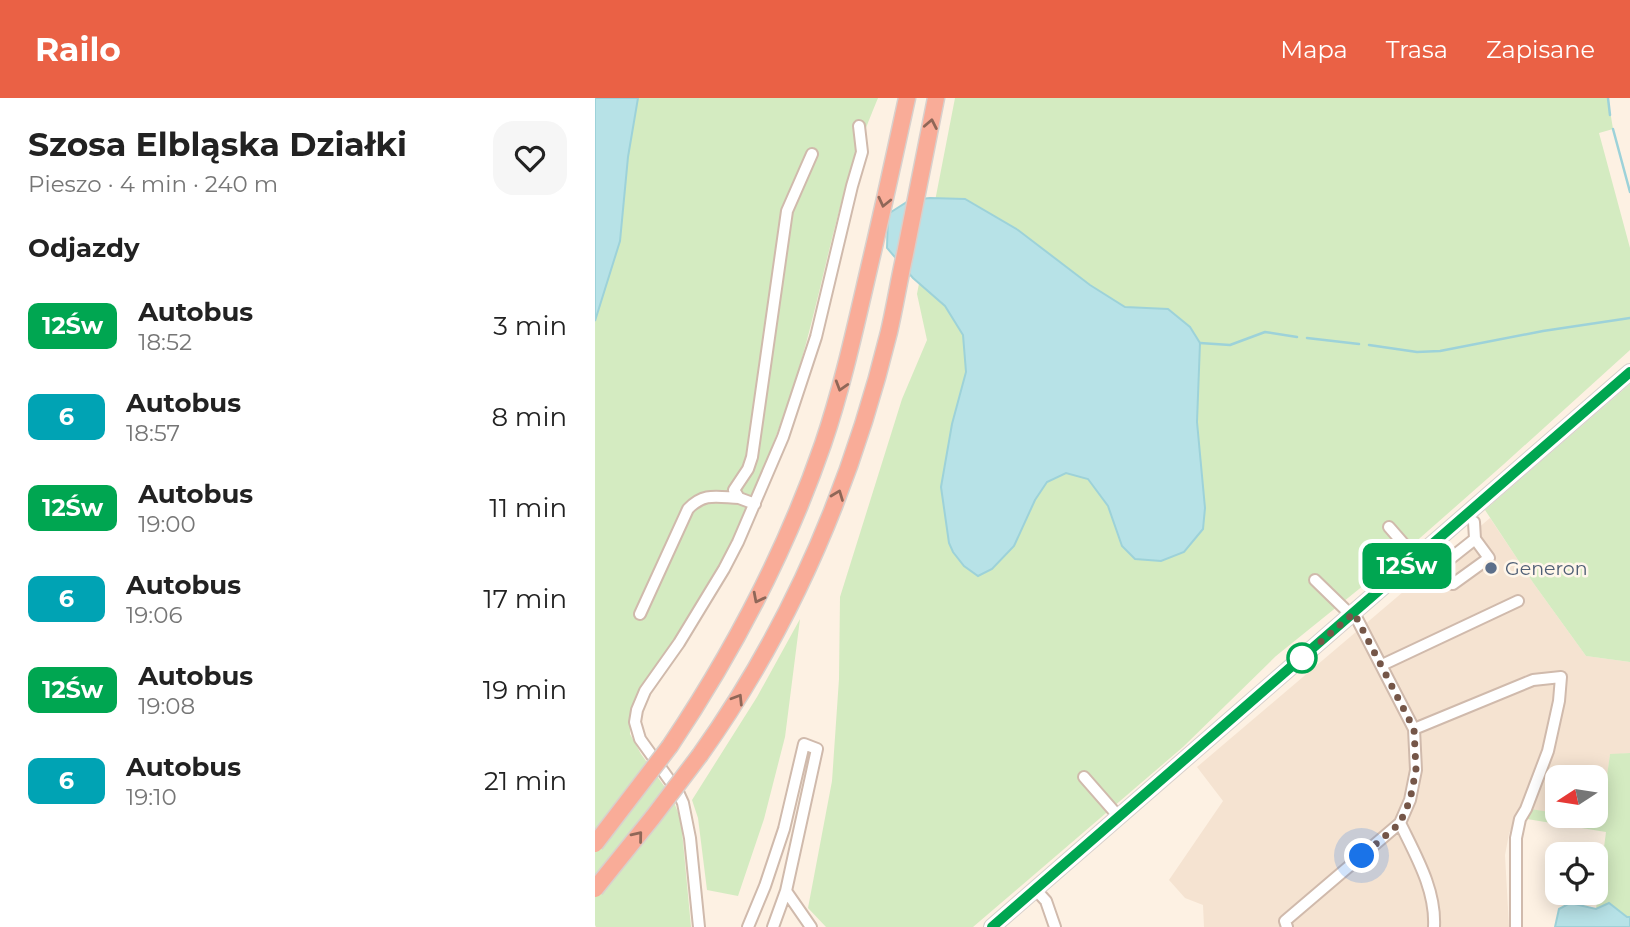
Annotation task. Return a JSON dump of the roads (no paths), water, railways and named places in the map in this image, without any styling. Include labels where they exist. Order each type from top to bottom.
[{"type":"highway","points":[[595,844],[695,709],[739,633],[799,508],[823,445],[843,380],[907,98]]},
{"type":"highway","points":[[595,889],[653,817],[720,726],[747,684],[798,590],[853,453],[874,386],[889,330],[936,98]]},
{"type":"main road","points":[[992,927],[1630,372]]},
{"type":"street","points":[[699,927],[690,838],[683,803],[636,731],[637,710],[645,691],[679,643],[724,569],[783,437],[817,337],[862,152],[859,126]]},
{"type":"street","points":[[740,498],[734,490],[748,469],[752,457],[787,211],[812,154]]},
{"type":"street","points":[[640,614],[688,509],[696,501],[706,496],[740,498],[755,504]]},
{"type":"street","points":[[1474,522],[1475,540],[1489,558],[1453,584],[1450,583],[1440,570],[1441,566],[1475,540]]},
{"type":"street","points":[[1389,527],[1416,558]]},
{"type":"street","points":[[1287,927],[1285,921],[1400,823],[1410,800],[1416,770],[1414,729],[1382,665],[1352,614],[1315,580]]},
{"type":"street","points":[[1382,665],[1518,601]]},
{"type":"street","points":[[1414,729],[1533,680],[1561,677],[1559,701],[1548,751],[1515,838],[1516,927]]},
{"type":"street","points":[[748,927],[765,886],[783,829],[804,744],[817,749],[786,891],[773,927]]},
{"type":"street","points":[[1084,776],[1119,817]]},
{"type":"street","points":[[1400,823],[1425,874],[1435,917],[1434,927]]},
{"type":"street","points":[[1036,890],[1046,901],[1055,927]]},
{"type":"street","points":[[786,891],[811,927]]},
{"type":"water","points":[[595,98],[638,98],[628,157],[620,241],[595,321]]},
{"type":"water","points":[[965,199],[1018,230],[1090,285],[1125,307],[1168,309],[1190,327],[1200,343],[1197,422],[1205,508],[1203,529],[1184,552],[1161,561],[1135,559],[1122,546],[1108,506],[1088,479],[1066,473],[1047,482],[1035,500],[1014,546],[992,569],[978,576],[964,566],[953,552],[949,543],[941,487],[952,424],[966,372],[963,335],[945,306],[913,278],[887,248],[888,214],[910,200]]},
{"type":"water","points":[[1609,903],[1630,917],[1630,927],[1555,927],[1559,909],[1566,905],[1579,905],[1596,909]]},
{"type":"waterway","points":[[1608,98],[1610,115]]},
{"type":"waterway","points":[[1613,129],[1630,192]]},
{"type":"waterway","points":[[1369,345],[1417,352],[1440,351],[1630,318]]},
{"type":"waterway","points":[[1200,343],[1230,345],[1265,332],[1297,337]]},
{"type":"waterway","points":[[1307,338],[1359,344]]},
{"type":"place","name":"Generon","points":[[1491,568]]}]
